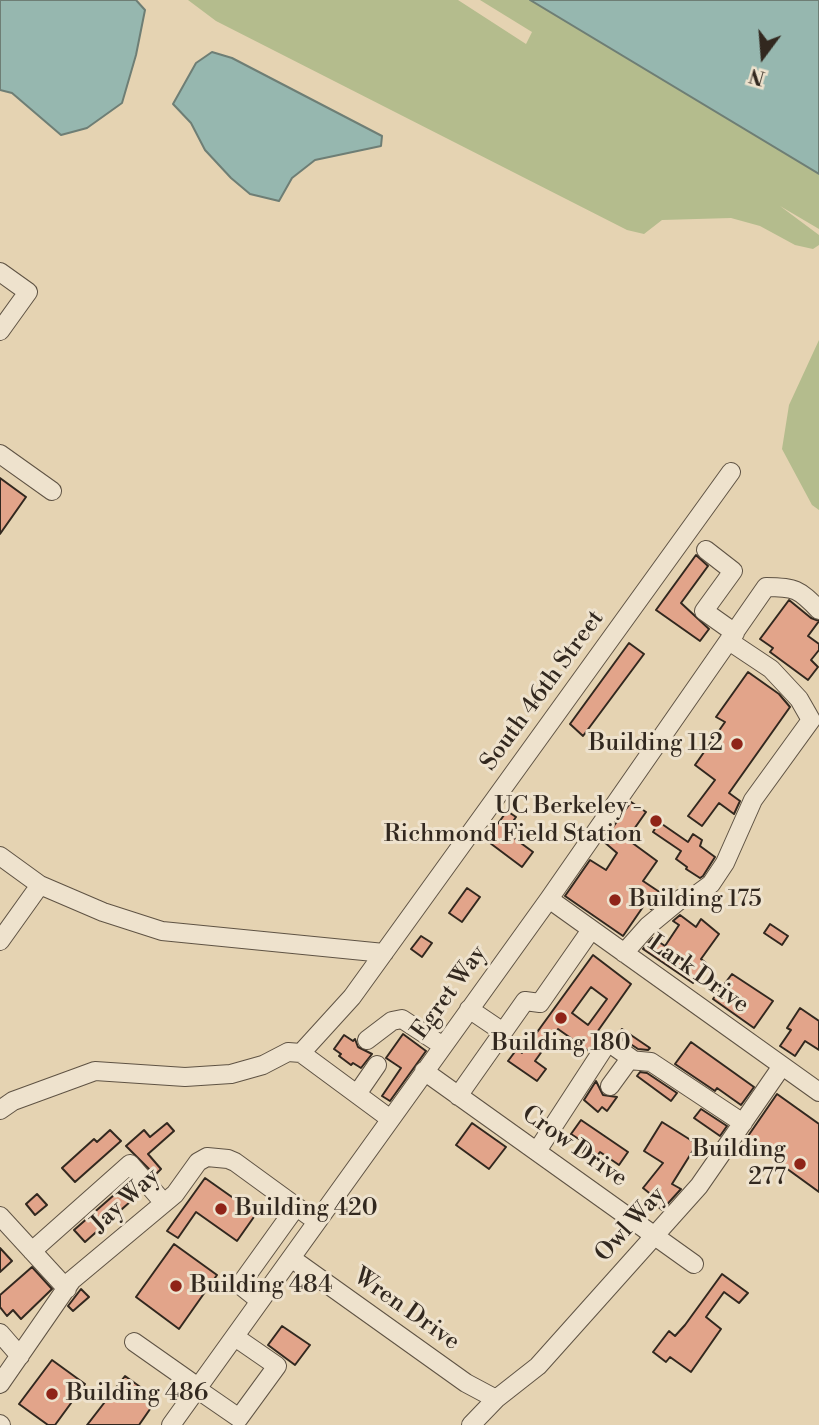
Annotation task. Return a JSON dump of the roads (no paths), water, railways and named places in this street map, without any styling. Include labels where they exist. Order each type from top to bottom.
[{"type":"street","points":[[0,272],[28,292],[0,331]]},
{"type":"street","points":[[0,454],[52,491]]},
{"type":"street","name":"South 46th Street","points":[[301,1053],[352,997],[731,472]]},
{"type":"street","points":[[624,953],[648,926],[681,898],[696,895],[711,884],[725,863],[753,800],[811,720],[799,699],[771,668],[704,611],[733,571],[706,550]]},
{"type":"street","name":"Egret Way","points":[[171,1425],[389,1118],[549,899],[766,587],[785,587],[802,592],[819,610]]},
{"type":"street","points":[[0,856],[40,885],[103,912],[162,931],[384,953]]},
{"type":"street","points":[[0,941],[40,885]]},
{"type":"street","name":"Lark Drive","points":[[549,899],[819,1092]]},
{"type":"street","points":[[458,1096],[525,1001],[540,1003],[591,930]]},
{"type":"street","points":[[469,1009],[503,1032]]},
{"type":"street","points":[[367,1040],[392,1021],[402,1019],[443,1046]]},
{"type":"street","points":[[537,1152],[608,1041],[632,1059],[651,1062],[743,1123]]},
{"type":"street","points":[[0,1110],[13,1101],[95,1072],[185,1077],[231,1074],[263,1065],[288,1052],[301,1053],[389,1118]]},
{"type":"street","points":[[610,1086],[625,1064],[632,1059]]},
{"type":"street","points":[[356,1094],[377,1065]]},
{"type":"street","name":"Owl Way","points":[[471,1425],[496,1399],[538,1366],[699,1186],[782,1066]]},
{"type":"street","name":"Crow Drive","points":[[424,1071],[694,1264]]},
{"type":"street","name":"Jay Way","points":[[0,1384],[72,1280],[175,1194],[198,1162],[207,1157],[234,1162],[316,1222]]},
{"type":"street","points":[[32,1251],[130,1164],[164,1203]]},
{"type":"street","points":[[260,1301],[240,1285],[296,1207]]},
{"type":"street","points":[[1,1218],[67,1289]]},
{"type":"street","name":"Wren Drive","points":[[290,1258],[466,1383],[496,1399]]},
{"type":"street","points":[[0,1333],[20,1356]]},
{"type":"street","points":[[134,1342],[239,1418],[277,1366],[235,1336]]},
{"type":"water","points":[[0,0],[136,0],[145,10],[122,103],[87,128],[61,135],[12,93],[0,90]]},
{"type":"water","points":[[530,0],[819,0],[819,174]]},
{"type":"water","points":[[212,52],[232,58],[382,136],[381,146],[315,160],[292,178],[279,201],[250,194],[205,150],[191,123],[173,104],[196,63]]},
{"type":"place","name":"Building 112","points":[[737,744]]},
{"type":"place","name":"UC Berkeley - Richmond Field Station","points":[[656,821]]},
{"type":"place","name":"Building 175","points":[[615,900]]},
{"type":"place","name":"Building 180","points":[[561,1018]]},
{"type":"place","name":"Building 277","points":[[800,1164]]},
{"type":"place","name":"Building 420","points":[[221,1209]]},
{"type":"place","name":"Building 484","points":[[176,1286]]},
{"type":"place","name":"Building 486","points":[[52,1394]]}]
